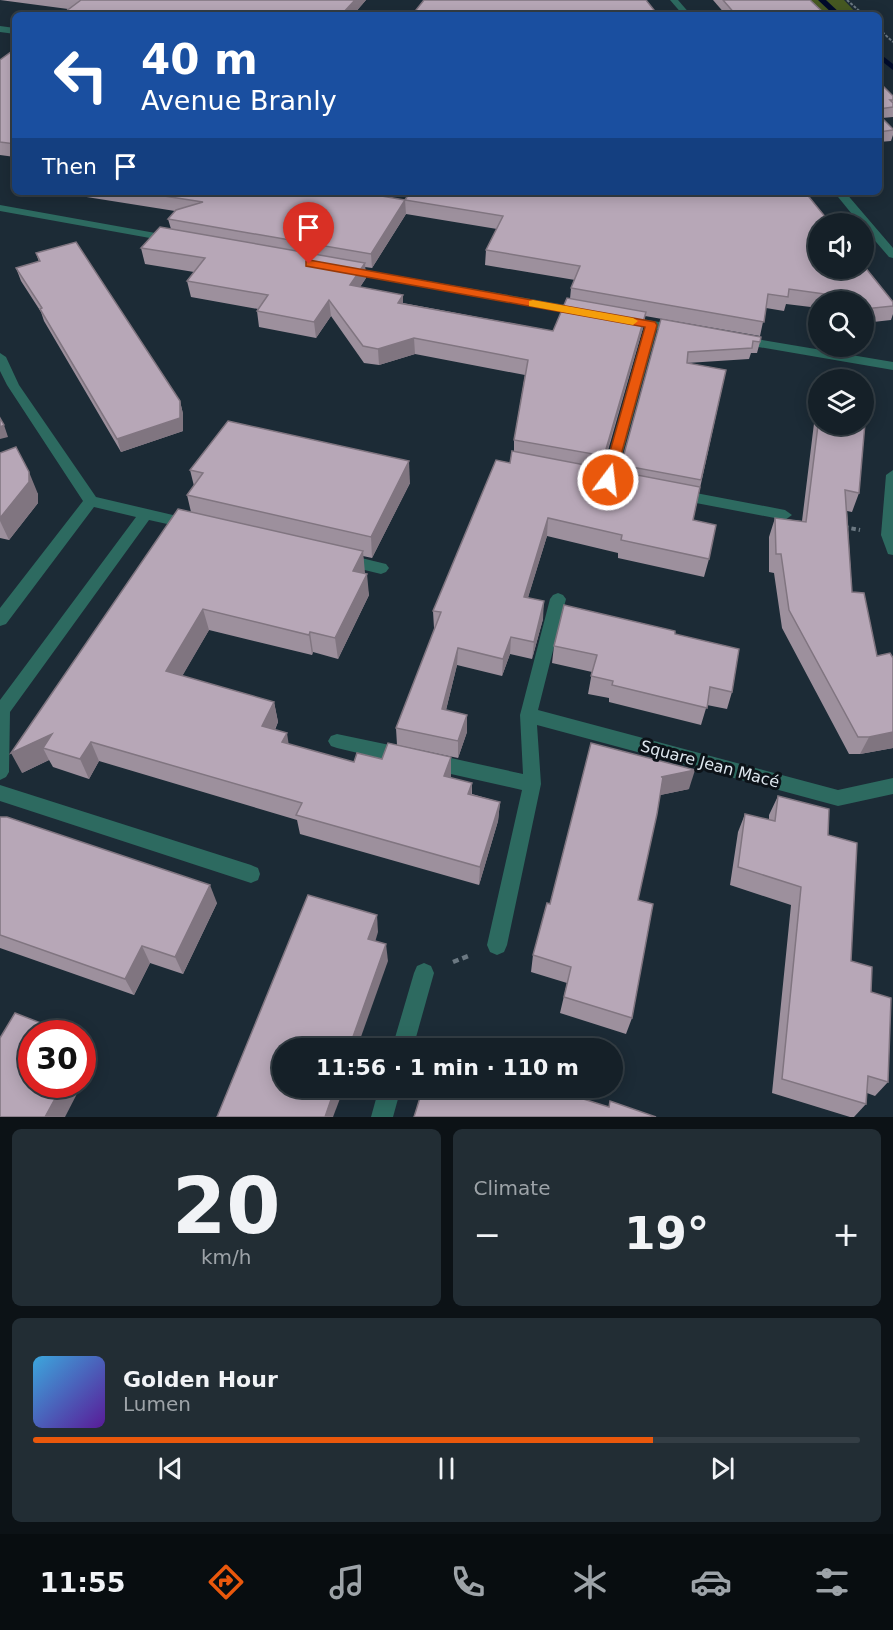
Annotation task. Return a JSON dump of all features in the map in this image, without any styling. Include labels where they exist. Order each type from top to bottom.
[{"type":"street","points":[[674,0],[684,12]]},
{"type":"street","points":[[842,195],[893,255]]},
{"type":"street","points":[[0,208],[187,242]]},
{"type":"street","points":[[338,269],[593,314]]},
{"type":"street","points":[[617,319],[686,331]]},
{"type":"street","points":[[608,481],[651,325]]},
{"type":"street","points":[[732,339],[893,366]]},
{"type":"street","points":[[0,357],[7,387],[91,501],[202,527]]},
{"type":"street","points":[[891,543],[893,475]]},
{"type":"street","points":[[667,492],[785,515]]},
{"type":"street","points":[[0,620],[91,501]]},
{"type":"street","points":[[0,772],[1,709],[146,514]]},
{"type":"street","points":[[325,555],[381,568]]},
{"type":"street","points":[[497,945],[532,784],[528,715],[558,599]]},
{"type":"street","name":"Square Jean Macé","points":[[528,715],[838,798],[893,786]]},
{"type":"street","points":[[337,741],[532,784]]},
{"type":"street","points":[[0,793],[251,874]]},
{"type":"street","points":[[405,1038],[424,973]]},
{"type":"street","points":[[382,1117],[387,1098]]},
{"type":"path","points":[[847,0],[861,12]]},
{"type":"path","points":[[882,32],[893,42]]},
{"type":"path","points":[[842,526],[891,543]]},
{"type":"path","points":[[424,973],[497,945]]},
{"type":"green space","points":[[794,0],[844,0],[855,12],[804,12]]},
{"type":"building","points":[[81,0],[355,0],[344,12],[65,12]]},
{"type":"building","points":[[424,0],[646,0],[656,12],[414,12]]},
{"type":"building","points":[[723,0],[810,0],[823,12],[733,12]]},
{"type":"building","points":[[12,51],[12,144],[0,142],[0,60]]},
{"type":"building","points":[[882,85],[893,96],[893,100],[890,100],[893,107],[882,109]]},
{"type":"building","points":[[882,118],[893,129],[882,132]]},
{"type":"building","points":[[158,195],[376,195],[405,200],[371,254],[168,219],[176,210],[203,202]]},
{"type":"building","points":[[408,195],[807,195],[822,213],[808,213],[808,279],[874,278],[893,302],[893,306],[874,308],[874,291],[808,292],[789,289],[788,297],[768,294],[764,322],[571,288],[580,266],[486,250],[503,216],[405,200]]},
{"type":"building","points":[[160,227],[365,263],[350,285],[403,295],[398,303],[553,331],[567,298],[646,312],[604,456],[514,440],[528,360],[414,338],[378,349],[363,346],[329,300],[314,322],[257,311],[268,295],[187,281],[205,258],[141,248]]},
{"type":"building","points":[[76,242],[180,401],[180,418],[117,439],[40,309],[42,308],[16,268],[40,261],[36,253]]},
{"type":"building","points":[[661,319],[761,337],[760,342],[753,341],[752,348],[688,352],[687,363],[726,370],[701,480],[621,465]]},
{"type":"building","points":[[228,421],[409,461],[371,537],[187,495],[203,473],[190,470]]},
{"type":"building","points":[[817,435],[864,435],[859,493],[845,490],[852,592],[864,593],[877,656],[890,653],[893,658],[893,732],[858,737],[789,610],[781,554],[776,554],[775,518],[806,522]]},
{"type":"building","points":[[16,447],[29,472],[29,482],[0,518],[0,453]]},
{"type":"building","points":[[512,451],[700,487],[693,520],[716,525],[709,559],[621,540],[622,535],[548,518],[524,597],[544,601],[534,642],[511,637],[503,659],[458,648],[442,709],[467,715],[458,741],[396,728],[441,612],[433,611],[496,460],[510,463]]},
{"type":"building","points":[[178,509],[363,551],[353,571],[367,574],[335,638],[310,632],[309,635],[203,609],[166,671],[274,702],[262,726],[287,733],[282,742],[354,762],[357,753],[382,759],[388,743],[451,757],[444,776],[472,783],[468,794],[500,802],[480,867],[296,815],[302,803],[91,742],[80,759],[43,748],[52,734],[11,753]]},
{"type":"building","points":[[564,605],[675,631],[675,634],[739,649],[732,692],[710,687],[707,708],[612,685],[613,681],[591,676],[597,655],[554,646]]},
{"type":"building","points":[[591,743],[695,770],[661,777],[663,777],[657,814],[638,900],[653,904],[632,1018],[564,997],[571,967],[533,955],[547,903],[550,904]]},
{"type":"building","points":[[778,796],[829,809],[828,835],[857,843],[851,961],[872,967],[871,992],[891,998],[888,1082],[868,1076],[866,1104],[782,1079],[801,887],[738,867],[745,814],[775,821]]},
{"type":"building","points":[[0,817],[7,817],[210,885],[175,957],[142,946],[125,979],[0,935]]},
{"type":"building","points":[[308,895],[377,915],[368,939],[386,944],[353,1038],[272,1038],[272,1098],[332,1098],[325,1117],[217,1117]]},
{"type":"building","points":[[15,1013],[33,1020],[18,1020],[18,1098],[55,1098],[45,1117],[0,1117],[0,1038]]},
{"type":"building","points":[[420,1098],[580,1098],[609,1107],[610,1101],[656,1117],[414,1117]]},
{"type":"waterway","points":[[822,0],[835,12]]},
{"type":"waterway","points":[[882,58],[893,68]]},
{"type":"slow traffic","points":[[533,303],[633,321]]},
{"type":"route","points":[[309,264],[651,325],[608,480]]}]
